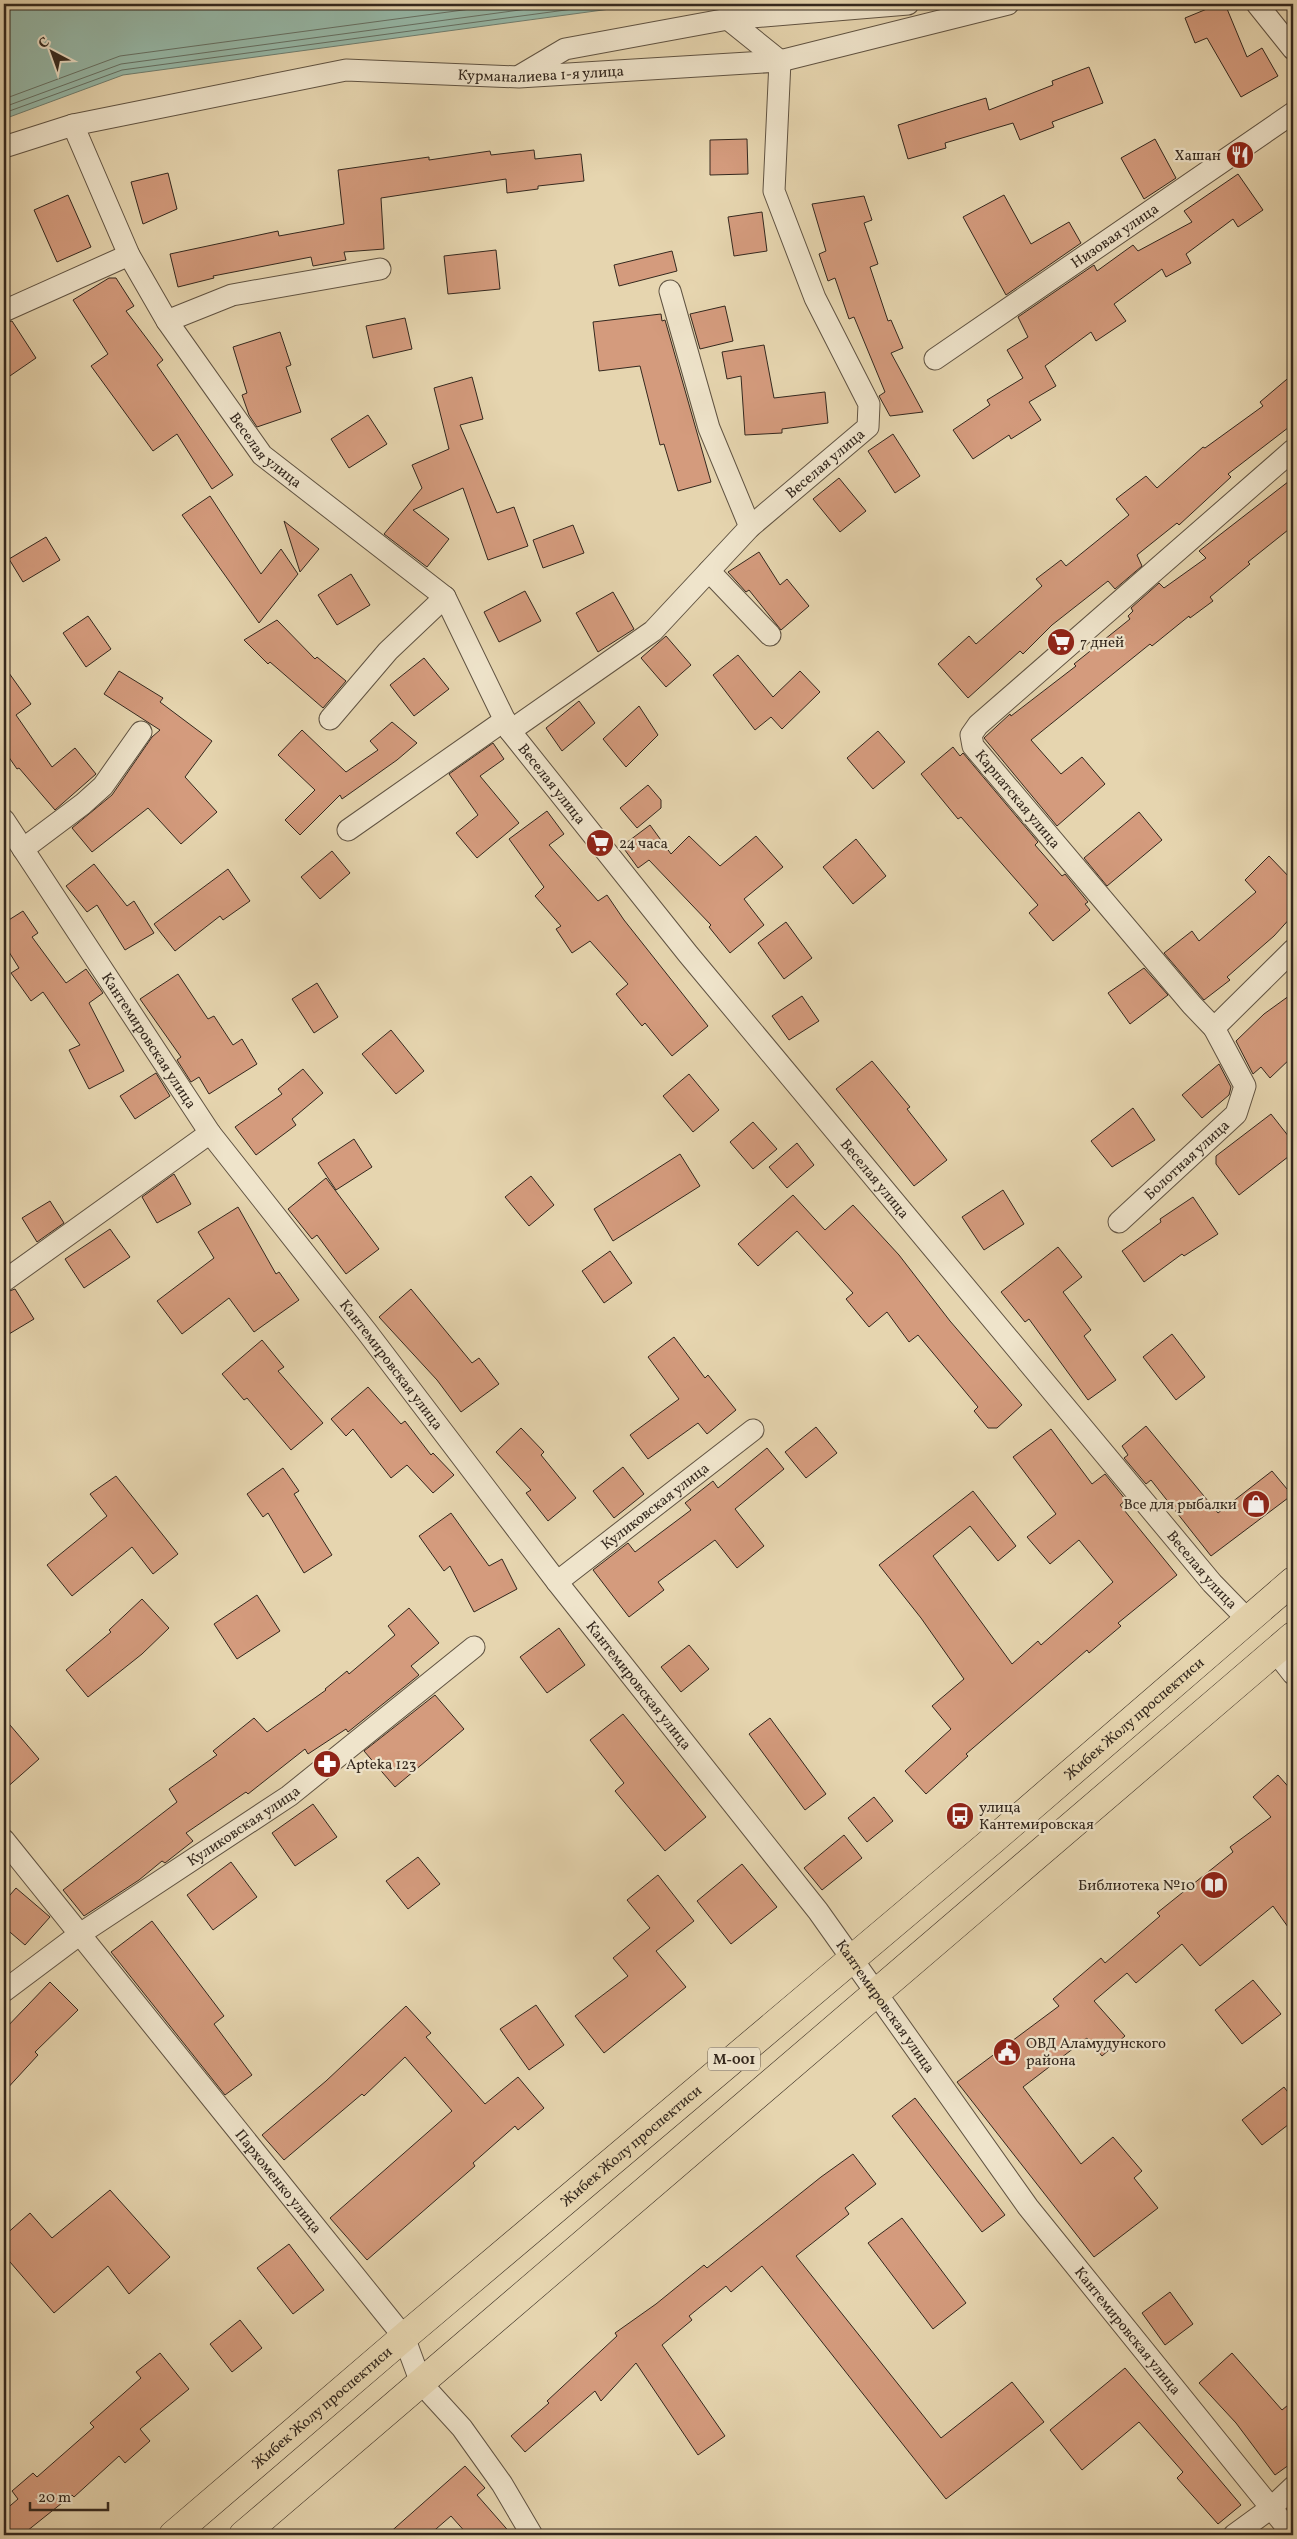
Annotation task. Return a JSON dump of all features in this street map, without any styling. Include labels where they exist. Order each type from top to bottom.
[{"type":"main road","name":"Жибек Жолу проспектиси","points":[[174,2535],[404,2337],[1000,1834],[1293,1582]]},
{"type":"main road","name":"М-001","points":[[243,2535],[1284,1643]]},
{"type":"street","points":[[519,77],[565,49],[728,18],[908,4]]},
{"type":"street","name":"Курманалиева 1-я улица","points":[[4,147],[73,125],[346,70],[519,77],[780,61],[1008,4]]},
{"type":"street","points":[[1257,4],[1293,49]]},
{"type":"street","points":[[728,18],[780,61]]},
{"type":"street","name":"Веселая улица","points":[[508,725],[653,631],[750,527],[868,427],[869,404],[814,298],[774,191],[780,61]]},
{"type":"street","name":"Низовая улица","points":[[935,359],[1293,113]]},
{"type":"street","name":"Веселая улица","points":[[73,125],[129,255],[167,321],[262,455],[445,598],[508,725],[688,954],[1206,1576],[1248,1620]]},
{"type":"street","points":[[4,311],[129,255]]},
{"type":"street","points":[[167,321],[232,295],[380,269]]},
{"type":"street","points":[[670,291],[709,428],[750,527]]},
{"type":"street","name":"Карпатская улица","points":[[1214,1028],[1192,1005],[973,746],[972,735],[978,725],[1293,450]]},
{"type":"street","points":[[709,571],[770,635]]},
{"type":"street","points":[[330,719],[388,651],[445,598]]},
{"type":"street","points":[[348,830],[508,725]]},
{"type":"street","points":[[23,849],[84,804],[103,786],[141,732]]},
{"type":"street","name":"Кантемировская улица","points":[[4,820],[210,1133],[372,1340],[557,1582],[818,1912],[1028,2207],[1293,2535]]},
{"type":"street","points":[[1214,1028],[1293,950]]},
{"type":"street","name":"Болотная улица","points":[[1119,1222],[1236,1114],[1245,1086],[1214,1028]]},
{"type":"street","points":[[4,1281],[210,1133]]},
{"type":"street","name":"Куликовская улица","points":[[557,1582],[753,1430]]},
{"type":"street","points":[[1284,1643],[1293,1674]]},
{"type":"street","name":"Куликовская улица","points":[[4,1991],[80,1934],[289,1796],[474,1647]]},
{"type":"street","name":"Пархоменко улица","points":[[4,1840],[404,2337],[421,2383],[462,2428],[502,2484],[532,2535]]},
{"type":"street","points":[[1234,2535],[1271,2508],[1293,2487]]},
{"type":"water","points":[[4,4],[647,4],[123,75],[4,119]]},
{"type":"building","points":[[1219,4],[1225,4],[1247,57],[1262,48],[1278,76],[1241,97],[1207,38],[1195,43],[1185,18]]},
{"type":"building","points":[[1089,67],[1103,103],[1052,122],[1054,127],[1020,140],[1013,123],[945,143],[946,148],[908,159],[898,125],[986,98],[989,110],[1053,85],[1052,81]]},
{"type":"building","points":[[747,139],[748,174],[710,175],[710,140]]},
{"type":"building","points":[[1155,139],[1176,178],[1144,199],[1121,158]]},
{"type":"building","points":[[534,150],[535,159],[581,154],[584,181],[538,186],[538,189],[507,193],[506,179],[381,198],[384,249],[344,252],[346,260],[313,266],[311,257],[213,276],[214,278],[178,287],[170,254],[278,231],[279,236],[344,224],[338,170],[429,157],[429,160],[490,151],[491,155]]},
{"type":"building","points":[[168,173],[177,209],[143,224],[131,182]]},
{"type":"building","points":[[1238,174],[1263,210],[1238,227],[1233,219],[1186,254],[1191,263],[1166,277],[1162,269],[1114,304],[1126,321],[1096,341],[1091,332],[1045,366],[1056,386],[1029,402],[1041,420],[1011,439],[1009,435],[973,459],[953,430],[990,405],[987,400],[1023,378],[1007,350],[1028,337],[1018,317],[1094,265],[1097,271],[1133,245],[1138,251],[1192,222],[1184,211]]},
{"type":"building","points":[[68,195],[91,247],[57,262],[34,210]]},
{"type":"building","points":[[1004,195],[1031,244],[1069,222],[1081,243],[1006,295],[963,217]]},
{"type":"building","points":[[864,196],[872,220],[864,223],[878,264],[870,267],[888,321],[891,320],[903,348],[891,353],[923,412],[890,416],[879,396],[885,392],[854,317],[849,319],[835,278],[828,281],[819,254],[826,251],[812,204]]},
{"type":"building","points":[[762,212],[767,251],[734,256],[728,217]]},
{"type":"building","points":[[496,250],[500,289],[448,294],[444,256]]},
{"type":"building","points":[[672,251],[677,271],[619,286],[614,265]]},
{"type":"building","points":[[109,278],[116,278],[134,306],[126,311],[163,360],[157,365],[233,475],[212,489],[177,434],[153,451],[91,366],[108,354],[73,300]]},
{"type":"building","points":[[725,306],[733,341],[700,349],[690,314]]},
{"type":"building","points":[[661,314],[662,321],[665,320],[711,482],[678,491],[664,444],[660,445],[640,366],[599,371],[593,322]]},
{"type":"building","points":[[405,318],[412,349],[373,358],[366,326]]},
{"type":"building","points":[[12,321],[36,358],[4,380],[4,323]]},
{"type":"building","points":[[280,332],[291,365],[286,367],[301,412],[257,427],[249,415],[242,395],[247,393],[233,347]]},
{"type":"building","points":[[764,345],[774,398],[825,392],[828,423],[782,429],[782,433],[745,435],[741,376],[727,379],[722,352]]},
{"type":"building","points":[[1293,374],[1293,424],[1228,474],[1231,477],[1179,525],[1177,523],[1137,555],[1142,566],[1115,589],[1108,581],[1052,625],[1023,654],[1020,651],[968,698],[938,664],[969,636],[976,644],[1042,586],[1036,579],[1061,560],[1066,566],[1129,515],[1116,499],[1146,476],[1157,488],[1203,447],[1205,448],[1263,406],[1260,402]]},
{"type":"building","points":[[472,377],[483,419],[460,425],[497,513],[514,507],[528,546],[488,560],[463,488],[413,510],[449,539],[427,567],[384,534],[422,488],[412,465],[449,449],[434,388]]},
{"type":"building","points":[[368,415],[387,444],[349,468],[331,439]]},
{"type":"building","points":[[893,434],[920,476],[895,493],[868,451]]},
{"type":"building","points":[[839,478],[866,511],[840,532],[813,499]]},
{"type":"building","points":[[1293,478],[1293,526],[1248,562],[1250,564],[1210,597],[1213,601],[1190,618],[1189,616],[1152,646],[1150,644],[1031,740],[1061,774],[1082,757],[1105,784],[1057,826],[984,738],[1010,714],[1011,716],[1076,666],[1074,664],[1130,619],[1128,616],[1133,611],[1131,608],[1159,583],[1164,588],[1206,558],[1199,551]]},
{"type":"building","points":[[210,496],[261,574],[281,549],[298,574],[259,623],[182,515]]},
{"type":"building","points":[[284,521],[319,549],[300,572]]},
{"type":"building","points":[[573,525],[584,553],[543,568],[533,540]]},
{"type":"building","points":[[46,537],[60,560],[23,582],[9,559]]},
{"type":"building","points":[[759,552],[780,585],[787,579],[809,606],[781,630],[749,590],[746,592],[728,572]]},
{"type":"building","points":[[351,574],[370,605],[337,625],[318,595]]},
{"type":"building","points":[[525,591],[541,621],[499,642],[484,612]]},
{"type":"building","points":[[613,592],[634,629],[598,652],[576,613]]},
{"type":"building","points":[[88,616],[111,649],[86,667],[63,633]]},
{"type":"building","points":[[277,620],[315,659],[317,657],[346,681],[323,708],[270,662],[268,664],[244,640]]},
{"type":"building","points":[[666,636],[691,665],[666,687],[641,658]]},
{"type":"building","points":[[738,655],[773,697],[800,671],[820,692],[782,729],[771,717],[755,730],[713,675]]},
{"type":"building","points":[[424,658],[449,689],[414,716],[390,685]]},
{"type":"building","points":[[4,666],[31,704],[16,715],[52,767],[75,748],[96,774],[55,810],[19,768],[17,769],[4,750]]},
{"type":"building","points":[[119,671],[163,698],[160,702],[212,741],[185,777],[217,812],[181,844],[148,808],[92,852],[72,828],[112,795],[152,737],[160,730],[104,694]]},
{"type":"building","points":[[579,701],[595,723],[562,751],[546,728]]},
{"type":"building","points":[[639,706],[658,735],[626,767],[603,739]]},
{"type":"building","points":[[392,722],[417,743],[397,760],[342,799],[340,795],[300,835],[285,820],[315,790],[278,755],[302,730],[346,772],[378,750],[370,741]]},
{"type":"building","points":[[878,731],[905,762],[873,789],[847,758]]},
{"type":"building","points":[[493,743],[504,759],[480,776],[519,823],[477,858],[456,833],[478,815],[449,774]]},
{"type":"building","points":[[953,747],[960,756],[963,753],[1038,842],[1035,845],[1062,876],[1065,874],[1088,902],[1085,904],[1090,910],[1053,941],[1029,913],[1038,905],[961,817],[958,819],[921,774]]},
{"type":"building","points":[[648,785],[661,800],[661,808],[637,828],[620,808]]},
{"type":"building","points":[[547,811],[564,834],[549,845],[598,901],[607,895],[624,920],[708,1026],[672,1056],[645,1023],[642,1026],[616,994],[628,984],[590,941],[572,953],[556,929],[561,926],[535,896],[544,887],[509,839]]},
{"type":"building","points":[[1139,812],[1162,840],[1107,886],[1084,858]]},
{"type":"building","points":[[650,825],[671,854],[689,836],[720,866],[756,836],[783,867],[744,899],[764,925],[730,953],[709,927],[711,925],[649,860],[638,868],[622,846]]},
{"type":"building","points":[[856,839],[886,876],[853,904],[823,867]]},
{"type":"building","points":[[332,851],[350,873],[320,899],[301,877]]},
{"type":"building","points":[[1269,856],[1293,881],[1293,915],[1274,936],[1227,977],[1230,980],[1204,1000],[1164,953],[1192,931],[1199,941],[1256,892],[1245,880]]},
{"type":"building","points":[[94,864],[127,906],[134,901],[154,933],[125,950],[97,905],[87,912],[66,886]]},
{"type":"building","points":[[228,869],[250,901],[223,920],[220,916],[175,951],[154,924]]},
{"type":"building","points":[[23,911],[38,933],[32,937],[66,983],[86,969],[103,993],[89,1003],[124,1071],[89,1089],[69,1050],[80,1045],[43,992],[31,1001],[11,973],[19,968],[4,944],[4,923]]},
{"type":"building","points":[[786,922],[812,958],[784,979],[758,943]]},
{"type":"building","points":[[1144,968],[1168,995],[1130,1024],[1108,993]]},
{"type":"building","points":[[178,974],[208,1019],[214,1016],[233,1045],[242,1039],[257,1064],[209,1094],[199,1077],[191,1082],[177,1060],[181,1057],[140,999]]},
{"type":"building","points":[[317,983],[338,1017],[314,1033],[292,999]]},
{"type":"building","points":[[1293,993],[1293,1056],[1270,1078],[1261,1067],[1253,1074],[1236,1041],[1264,1014]]},
{"type":"building","points":[[802,996],[819,1021],[789,1040],[772,1016]]},
{"type":"building","points":[[391,1030],[424,1071],[396,1094],[362,1054]]},
{"type":"building","points":[[872,1061],[910,1107],[907,1109],[947,1160],[914,1186],[836,1089]]},
{"type":"building","points":[[1219,1064],[1231,1087],[1229,1095],[1202,1118],[1182,1095]]},
{"type":"building","points":[[303,1069],[323,1093],[292,1119],[296,1125],[256,1155],[235,1127],[282,1094],[278,1089]]},
{"type":"building","points":[[156,1073],[170,1096],[135,1119],[120,1096]]},
{"type":"building","points":[[689,1074],[719,1110],[693,1132],[663,1096]]},
{"type":"building","points":[[1133,1108],[1155,1140],[1112,1167],[1091,1141]]},
{"type":"building","points":[[1271,1114],[1293,1142],[1293,1153],[1239,1195],[1216,1164],[1216,1156]]},
{"type":"building","points":[[753,1122],[777,1149],[753,1169],[730,1142]]},
{"type":"building","points":[[354,1139],[372,1167],[336,1190],[318,1163]]},
{"type":"building","points":[[797,1143],[814,1165],[787,1188],[769,1167]]},
{"type":"building","points":[[680,1154],[700,1186],[613,1241],[594,1209]]},
{"type":"building","points":[[174,1174],[191,1204],[157,1223],[142,1197]]},
{"type":"building","points":[[531,1176],[554,1205],[529,1226],[505,1197]]},
{"type":"building","points":[[326,1178],[379,1249],[346,1274],[317,1235],[312,1239],[288,1209]]},
{"type":"building","points":[[1003,1190],[1024,1224],[984,1250],[962,1217]]},
{"type":"building","points":[[793,1195],[825,1230],[853,1205],[899,1255],[950,1321],[1022,1405],[997,1428],[988,1428],[974,1411],[978,1407],[918,1335],[909,1342],[887,1312],[869,1327],[846,1299],[853,1293],[797,1231],[758,1266],[738,1244]]},
{"type":"building","points":[[1193,1197],[1218,1234],[1184,1256],[1182,1254],[1144,1282],[1122,1251],[1161,1222],[1160,1219]]},
{"type":"building","points":[[50,1201],[64,1223],[37,1242],[22,1218]]},
{"type":"building","points":[[238,1207],[276,1274],[279,1272],[299,1300],[254,1332],[229,1298],[182,1334],[157,1301],[214,1258],[198,1232]]},
{"type":"building","points":[[110,1229],[130,1257],[84,1288],[65,1259]]},
{"type":"building","points":[[1058,1247],[1082,1277],[1063,1292],[1091,1330],[1084,1336],[1116,1380],[1088,1400],[1029,1319],[1025,1322],[1001,1292]]},
{"type":"building","points":[[610,1251],[632,1283],[604,1303],[582,1271]]},
{"type":"building","points":[[15,1289],[34,1319],[4,1337],[4,1293]]},
{"type":"building","points":[[411,1289],[472,1363],[479,1358],[499,1384],[461,1412],[437,1380],[379,1317]]},
{"type":"building","points":[[1172,1334],[1205,1377],[1176,1400],[1143,1357]]},
{"type":"building","points":[[674,1337],[705,1378],[708,1375],[736,1410],[707,1434],[698,1423],[648,1459],[630,1435],[679,1399],[648,1357]]},
{"type":"building","points":[[262,1340],[284,1367],[278,1371],[323,1423],[291,1450],[247,1398],[244,1400],[222,1374]]},
{"type":"building","points":[[368,1387],[401,1424],[405,1421],[431,1455],[433,1453],[454,1475],[433,1493],[407,1465],[391,1478],[353,1429],[346,1436],[331,1419]]},
{"type":"building","points":[[1146,1426],[1218,1513],[1272,1471],[1292,1495],[1211,1556],[1151,1480],[1146,1484],[1124,1458],[1128,1455],[1122,1446]]},
{"type":"building","points":[[816,1427],[837,1453],[806,1478],[785,1452]]},
{"type":"building","points":[[521,1428],[544,1452],[541,1455],[576,1498],[548,1521],[526,1493],[531,1490],[496,1452]]},
{"type":"building","points":[[1051,1429],[1092,1484],[1105,1474],[1126,1500],[1120,1505],[1177,1575],[1118,1623],[1121,1626],[1089,1653],[1087,1650],[966,1754],[968,1756],[926,1794],[905,1771],[951,1729],[932,1706],[964,1679],[921,1618],[879,1565],[973,1491],[1016,1546],[998,1561],[970,1526],[933,1556],[1012,1664],[1038,1641],[1041,1645],[1113,1582],[1079,1540],[1050,1564],[1027,1537],[1056,1514],[1013,1457]]},
{"type":"building","points":[[767,1448],[784,1469],[735,1509],[764,1546],[737,1568],[715,1540],[658,1582],[664,1590],[629,1617],[593,1570],[628,1543],[635,1552],[691,1510],[685,1503],[713,1481],[718,1488]]},
{"type":"building","points":[[623,1467],[644,1494],[614,1518],[593,1491]]},
{"type":"building","points":[[283,1468],[299,1491],[294,1494],[332,1555],[304,1573],[268,1513],[263,1517],[247,1494]]},
{"type":"building","points":[[116,1476],[178,1554],[153,1574],[132,1547],[72,1596],[47,1565],[107,1516],[90,1494]]},
{"type":"building","points":[[451,1513],[489,1566],[502,1559],[517,1589],[474,1612],[450,1566],[444,1571],[419,1536]]},
{"type":"building","points":[[257,1595],[280,1631],[237,1659],[214,1624]]},
{"type":"building","points":[[142,1599],[169,1628],[142,1654],[88,1697],[66,1670],[111,1632],[109,1630]]},
{"type":"building","points":[[409,1608],[439,1643],[411,1666],[419,1675],[348,1732],[346,1729],[308,1754],[305,1749],[248,1794],[246,1792],[186,1833],[193,1841],[165,1863],[162,1861],[139,1880],[84,1916],[63,1890],[177,1802],[169,1789],[217,1755],[213,1751],[254,1718],[267,1732],[326,1690],[347,1671],[349,1674],[395,1635],[388,1626]]},
{"type":"building","points":[[559,1628],[585,1665],[547,1693],[520,1657]]},
{"type":"building","points":[[689,1645],[709,1669],[681,1692],[661,1667]]},
{"type":"building","points":[[435,1695],[464,1729],[395,1787],[364,1751]]},
{"type":"building","points":[[623,1714],[706,1817],[665,1851],[615,1791],[624,1783],[590,1740]]},
{"type":"building","points":[[4,1718],[39,1759],[4,1790]]},
{"type":"building","points":[[770,1718],[826,1794],[805,1810],[749,1734]]},
{"type":"building","points":[[1278,1775],[1293,1792],[1293,1934],[1273,1906],[1200,1966],[1182,1944],[1136,1983],[1127,1973],[1094,2001],[1125,2036],[1102,2056],[1087,2038],[1023,2087],[1081,2164],[1113,2137],[1142,2171],[1134,2178],[1158,2208],[1094,2257],[957,2082],[1059,2006],[1053,1999],[1101,1958],[1105,1963],[1160,1916],[1157,1913],[1233,1852],[1230,1847],[1271,1817],[1253,1797]]},
{"type":"building","points":[[874,1797],[893,1821],[867,1842],[848,1818]]},
{"type":"building","points":[[313,1804],[337,1837],[295,1866],[272,1833]]},
{"type":"building","points":[[844,1835],[862,1858],[822,1890],[804,1868]]},
{"type":"building","points":[[418,1857],[440,1884],[408,1909],[386,1881]]},
{"type":"building","points":[[231,1862],[257,1897],[213,1930],[187,1895]]},
{"type":"building","points":[[742,1864],[777,1907],[731,1944],[697,1901]]},
{"type":"building","points":[[658,1875],[694,1921],[656,1951],[686,1987],[604,2053],[575,2016],[628,1976],[613,1958],[650,1928],[627,1900]]},
{"type":"building","points":[[16,1888],[50,1917],[25,1945],[4,1927],[4,1902]]},
{"type":"building","points":[[152,1921],[224,2016],[214,2024],[252,2075],[225,2095],[111,1952]]},
{"type":"building","points":[[1253,1980],[1281,2014],[1242,2044],[1215,2010]]},
{"type":"building","points":[[50,1982],[78,2010],[35,2052],[38,2055],[4,2092],[4,2030]]},
{"type":"building","points":[[536,2005],[564,2045],[529,2070],[500,2029]]},
{"type":"building","points":[[406,2006],[431,2033],[426,2037],[485,2104],[518,2077],[544,2108],[518,2130],[515,2126],[473,2163],[475,2166],[367,2260],[330,2218],[452,2111],[405,2057],[364,2096],[362,2094],[284,2160],[262,2135],[326,2081]]},
{"type":"building","points":[[1284,2087],[1293,2099],[1293,2121],[1262,2145],[1242,2120]]},
{"type":"building","points":[[915,2098],[1005,2215],[982,2232],[892,2116]]},
{"type":"building","points":[[853,2154],[876,2184],[845,2208],[849,2214],[796,2256],[941,2438],[1012,2382],[1044,2422],[946,2499],[762,2266],[731,2292],[726,2286],[689,2316],[692,2320],[662,2345],[725,2436],[698,2455],[636,2363],[601,2401],[595,2391],[525,2452],[511,2436],[549,2403],[547,2401],[617,2336],[615,2333],[656,2304],[704,2265],[707,2268],[821,2177]]},
{"type":"building","points":[[110,2190],[170,2257],[129,2294],[108,2266],[54,2313],[4,2255],[4,2236],[30,2213],[52,2238]]},
{"type":"building","points":[[902,2218],[966,2303],[933,2329],[868,2243]]},
{"type":"building","points":[[289,2244],[324,2290],[293,2314],[257,2268]]},
{"type":"building","points":[[1170,2292],[1193,2324],[1165,2345],[1142,2313]]},
{"type":"building","points":[[240,2320],[262,2348],[232,2372],[210,2344]]},
{"type":"building","points":[[160,2353],[189,2389],[140,2429],[150,2441],[125,2463],[119,2456],[74,2497],[72,2495],[22,2535],[4,2535],[4,2511],[18,2499],[12,2491],[33,2473],[37,2477],[94,2427],[90,2423],[141,2378],[136,2372]]},
{"type":"building","points":[[1232,2353],[1282,2410],[1293,2401],[1293,2462],[1275,2475],[1236,2423],[1199,2383]]},
{"type":"building","points":[[1125,2368],[1241,2505],[1218,2524],[1177,2478],[1183,2472],[1139,2422],[1082,2470],[1050,2430]]},
{"type":"building","points":[[465,2466],[485,2488],[477,2495],[512,2535],[468,2535],[451,2516],[429,2535],[387,2535]]},
{"type":"place","name":"Хашан","points":[[1240,155]]},
{"type":"place","name":"7 дней","points":[[1061,642]]},
{"type":"place","name":"24 часа","points":[[600,843]]},
{"type":"place","name":"Все для рыбалки","points":[[1256,1504]]},
{"type":"place","name":"Apteka 123","points":[[327,1764]]},
{"type":"place","name":"улица Кантемировская","points":[[960,1816]]},
{"type":"place","name":"Библиотека №10","points":[[1214,1885]]},
{"type":"place","name":"ОВД Аламудунского района","points":[[1007,2052]]}]
